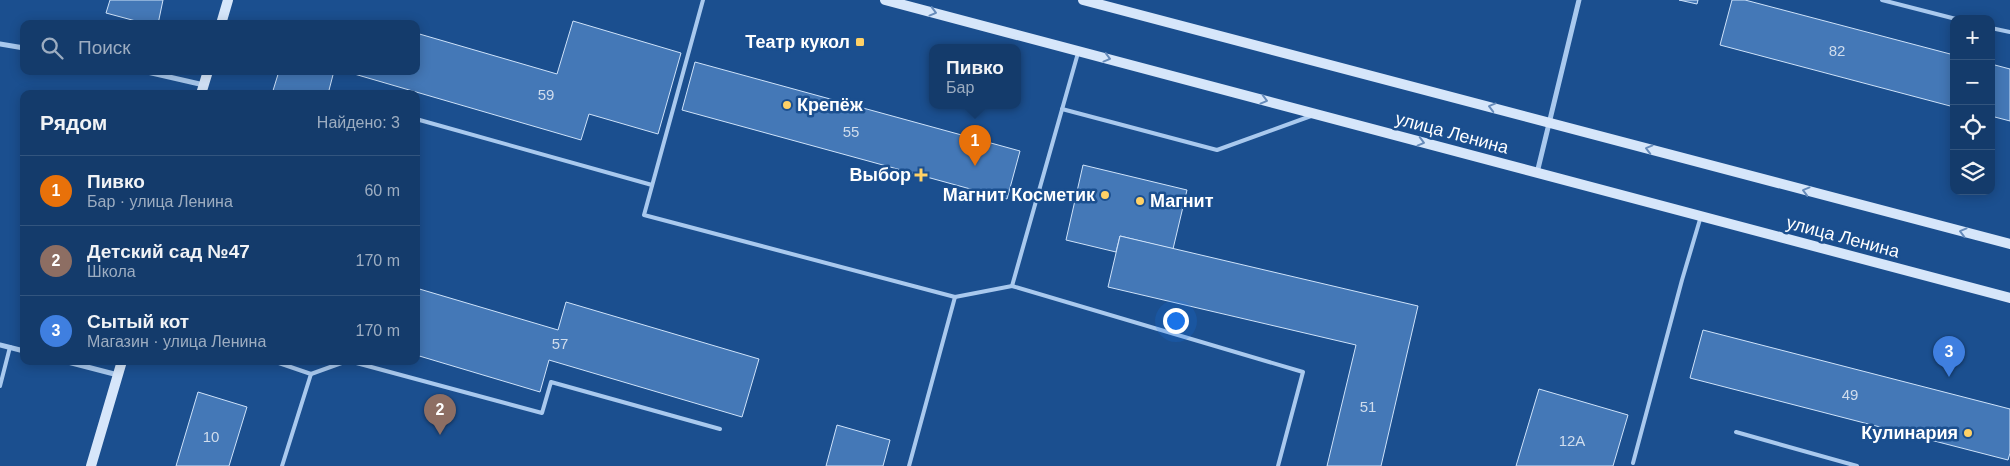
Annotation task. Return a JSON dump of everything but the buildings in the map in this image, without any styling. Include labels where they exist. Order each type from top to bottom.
[{"type":"main road","points":[[223,20],[228,0]]},
{"type":"main road","name":"улица Ленина","points":[[886,0],[2010,298]]},
{"type":"main road","name":"улица Ленина","points":[[1083,0],[2010,244]]},
{"type":"main road","points":[[202,89],[207,75]]},
{"type":"main road","points":[[91,466],[121,365]]},
{"type":"street","points":[[1537,172],[1579,0]]},
{"type":"street","points":[[0,44],[20,47]]},
{"type":"street","points":[[156,75],[202,89]]},
{"type":"street","points":[[0,345],[20,350]]},
{"type":"street","points":[[79,365],[118,375]]},
{"type":"lane","points":[[703,0],[644,215],[955,297],[1012,286],[1303,372],[1278,466]]},
{"type":"lane","points":[[1882,0],[1950,17]]},
{"type":"lane","points":[[1995,29],[2010,32]]},
{"type":"lane","points":[[1012,286],[1078,50]]},
{"type":"lane","points":[[1062,109],[1217,150],[1316,114]]},
{"type":"lane","points":[[420,120],[652,185]]},
{"type":"lane","points":[[1633,463],[1701,216]]},
{"type":"lane","points":[[909,466],[955,297]]},
{"type":"lane","points":[[0,386],[10,347]]},
{"type":"lane","points":[[285,365],[311,374],[337,365]]},
{"type":"lane","points":[[363,365],[542,413],[551,382],[720,429]]},
{"type":"lane","points":[[282,466],[311,374]]},
{"type":"lane","points":[[1736,432],[1857,466]]},
{"type":"place","name":"Театр кукол","points":[[860,42]]},
{"type":"place","name":"Крепёж","points":[[787,105]]},
{"type":"place","name":"Пивко","points":[[975,166]]},
{"type":"place","name":"Выбор","points":[[921,175]]},
{"type":"place","name":"Магнит Косметик","points":[[1105,195]]},
{"type":"place","name":"Магнит","points":[[1140,201]]},
{"type":"place","name":"Сытый кот","points":[[1949,377]]},
{"type":"place","name":"Кулинария","points":[[1968,433]]},
{"type":"place","name":"Детский сад №47","points":[[440,435]]}]
